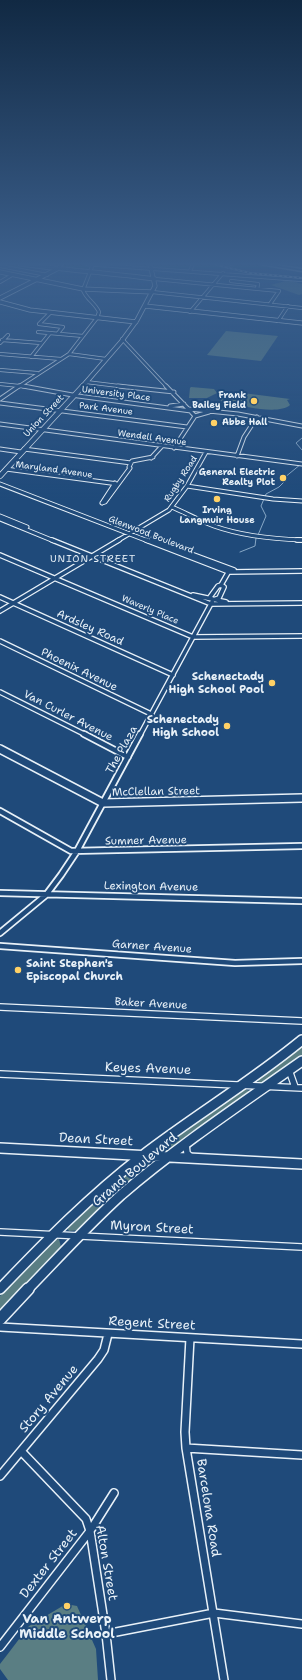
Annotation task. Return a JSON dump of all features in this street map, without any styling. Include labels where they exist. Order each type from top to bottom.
[{"type":"street","points":[[33,342],[41,343]]},
{"type":"street","points":[[0,398],[68,354],[78,342]]},
{"type":"street","name":"Union Street","points":[[0,476],[86,382],[119,342]]},
{"type":"street","points":[[125,342],[174,392],[195,416]]},
{"type":"street","points":[[31,356],[41,343]]},
{"type":"street","points":[[0,354],[61,359]]},
{"type":"street","points":[[68,354],[106,359]]},
{"type":"street","points":[[0,370],[37,373]]},
{"type":"street","points":[[86,382],[174,392]]},
{"type":"street","name":"University Place","points":[[0,384],[20,385],[74,395],[212,412]]},
{"type":"street","name":"Park Avenue","points":[[0,403],[187,427]]},
{"type":"street","name":"University Place","points":[[164,407],[184,404]]},
{"type":"street","points":[[174,448],[195,416],[212,412],[238,414],[302,426]]},
{"type":"street","points":[[237,456],[244,437],[257,417]]},
{"type":"street","name":"Wendell Avenue","points":[[0,424],[302,464]]},
{"type":"street","points":[[0,450],[23,451],[130,464],[153,457],[162,446]]},
{"type":"street","name":"Rugby Road","points":[[0,611],[94,556],[172,507],[187,486],[206,452]]},
{"type":"street","points":[[115,485],[105,502],[102,503],[102,501],[115,485],[130,468],[130,464]]},
{"type":"street","name":"Maryland Avenue","points":[[6,469],[115,485]]},
{"type":"street","name":"Glenwood Boulevard","points":[[0,481],[229,571],[302,570]]},
{"type":"street","name":"Glenwood Boulevard","points":[[0,484],[132,533]]},
{"type":"street","points":[[187,486],[274,499],[302,501]]},
{"type":"street","points":[[172,507],[191,517],[219,528],[252,536],[302,540]]},
{"type":"street","points":[[0,516],[94,556]]},
{"type":"street","points":[[0,519],[212,602],[302,602]]},
{"type":"street","name":"Waverly Place","points":[[0,555],[193,637],[302,636]]},
{"type":"street","name":"The Plaza","points":[[212,602],[210,597],[218,586],[221,585],[229,571]]},
{"type":"street","name":"The Plaza","points":[[0,933],[46,895],[77,851],[212,602],[218,598],[224,587],[221,585]]},
{"type":"street","name":"Ardsley Road","points":[[0,597],[173,675]]},
{"type":"street","name":"Phoenix Avenue","points":[[0,642],[151,714]]},
{"type":"street","name":"Van Curler Avenue","points":[[0,692],[128,756]]},
{"type":"street","name":"McClellan Street","points":[[0,749],[103,802],[302,798]]},
{"type":"street","name":"Sumner Avenue","points":[[0,811],[71,851],[302,846]]},
{"type":"street","name":"Lexington Avenue","points":[[0,893],[302,901]]},
{"type":"street","name":"Garner Avenue","points":[[0,946],[235,963],[302,961]]},
{"type":"street","name":"Baker Avenue","points":[[0,1007],[302,1021]]},
{"type":"street","name":"Grand Boulevard","points":[[0,1289],[98,1191],[143,1155],[273,1064],[302,1040]]},
{"type":"street","name":"Grand Boulevard","points":[[0,1319],[77,1236],[122,1195],[169,1156],[302,1061]]},
{"type":"street","points":[[289,1070],[295,1087]]},
{"type":"street","name":"Keyes Avenue","points":[[0,1074],[243,1084],[302,1088]]},
{"type":"street","points":[[186,1144],[187,1153],[191,1158]]},
{"type":"street","name":"Dean Street","points":[[0,1148],[302,1164]]},
{"type":"street","name":"Myron Street","points":[[0,1232],[302,1248]]},
{"type":"street","name":"Regent Street","points":[[0,1327],[302,1344]]},
{"type":"street","name":"Story Avenue","points":[[0,1476],[98,1359],[104,1350],[108,1334]]},
{"type":"street","name":"Barcelona Road","points":[[190,1338],[185,1432],[186,1448],[224,1680]]},
{"type":"street","points":[[186,1448],[302,1455]]},
{"type":"street","name":"Alton Street","points":[[21,1451],[86,1519],[90,1531],[106,1634],[111,1680]]},
{"type":"street","name":"Dexter Street","points":[[0,1647],[90,1531],[114,1493]]},
{"type":"street","points":[[106,1634],[214,1613],[302,1624]]},
{"type":"green space","points":[[217,342],[274,342],[261,361],[207,355]]},
{"type":"green space","points":[[191,387],[214,389],[217,393],[207,398],[189,398]]},
{"type":"green space","points":[[235,392],[290,399],[287,400],[290,405],[285,408],[270,410],[229,404],[219,399],[222,395]]},
{"type":"green space","points":[[302,1044],[302,1057],[265,1083],[256,1080]]},
{"type":"green space","points":[[242,1088],[252,1092],[168,1153],[161,1153],[157,1150],[160,1146]]},
{"type":"green space","points":[[141,1161],[150,1161],[152,1165],[81,1230],[69,1231],[66,1227],[73,1220]]},
{"type":"green space","points":[[59,1239],[61,1247],[0,1313],[0,1296],[54,1240]]},
{"type":"green space","name":"Van Antwerp Middle School","points":[[66,1604],[77,1606],[96,1649],[98,1680],[8,1680],[0,1669],[0,1664],[29,1626]]},
{"type":"waterway","points":[[302,438],[296,443],[302,450]]},
{"type":"waterway","points":[[258,535],[266,516],[261,506],[266,494],[279,487],[285,481],[284,478],[301,464]]},
{"type":"waterway","points":[[240,552],[255,546],[256,538]]},
{"type":"place","name":"Frank Bailey Field","points":[[254,401]]},
{"type":"place","name":"Abbe Hall","points":[[214,423]]},
{"type":"place","name":"General Electric Realty Plot","points":[[283,478]]},
{"type":"place","name":"Irving Langmuir House","points":[[217,499]]},
{"type":"place","name":"Schenectady High School Pool","points":[[272,683]]},
{"type":"place","name":"Schenectady High School","points":[[227,726]]},
{"type":"place","name":"Saint Stephen's Episcopal Church","points":[[18,970]]},
{"type":"place","name":"Van Antwerp Middle School","points":[[67,1606]]},
{"type":"district","name":"UNION STREET","points":[[93,559]]}]
